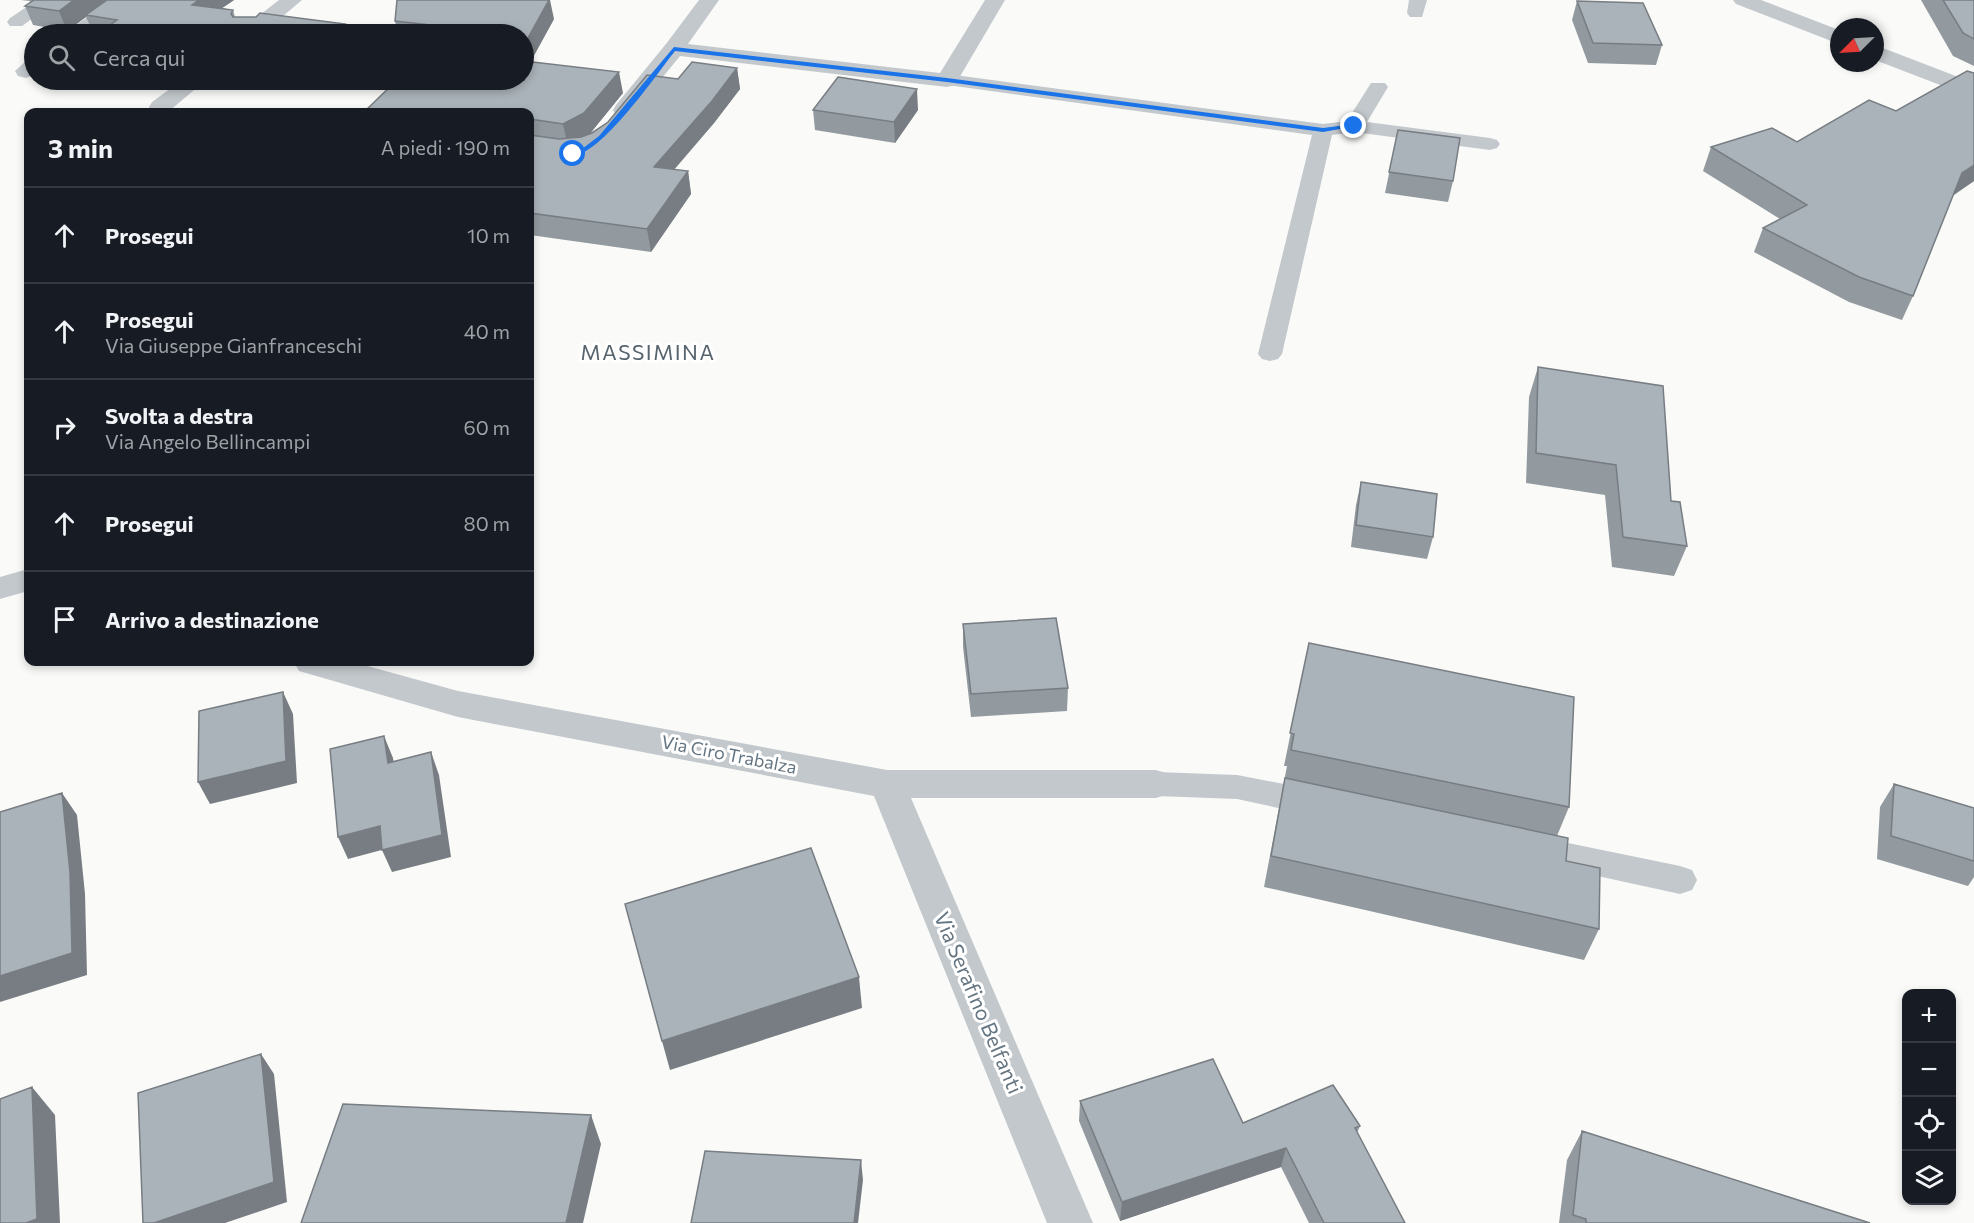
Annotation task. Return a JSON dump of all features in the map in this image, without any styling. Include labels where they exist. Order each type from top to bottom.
[{"type":"street","points":[[92,24],[127,0]]},
{"type":"street","points":[[262,24],[292,0]]},
{"type":"street","points":[[609,129],[674,49],[709,0]]},
{"type":"street","points":[[674,49],[947,80],[994,0]]},
{"type":"street","points":[[1743,0],[1830,34]]},
{"type":"street","points":[[1884,56],[1974,91]]},
{"type":"street","points":[[160,108],[182,90]]},
{"type":"street","points":[[0,588],[24,581]]},
{"type":"street","name":"Via Ciro Trabalza","points":[[325,666],[458,704],[887,784],[1156,784]]},
{"type":"street","name":"Via Serafino Belfanti","points":[[887,784],[1070,1223]]},
{"type":"lane","points":[[17,9],[49,0]]},
{"type":"lane","points":[[947,80],[1323,130],[1354,126],[1490,144]]},
{"type":"lane","points":[[1354,126],[1378,87]]},
{"type":"lane","points":[[1270,354],[1323,130]]},
{"type":"lane","points":[[1156,784],[1237,788],[1352,811]]},
{"type":"lane","points":[[1500,842],[1680,880]]},
{"type":"building","points":[[34,0],[74,0],[59,11],[25,6]]},
{"type":"building","points":[[107,0],[199,0],[192,5],[233,10],[231,14],[233,17],[256,17],[260,13],[345,24],[111,24],[117,20],[86,15]]},
{"type":"building","points":[[397,0],[549,0],[534,27],[534,24],[422,24],[395,21]]},
{"type":"building","points":[[1943,0],[1974,0],[1974,39],[1963,33]]},
{"type":"building","points":[[1577,1],[1643,3],[1662,45],[1593,43]]},
{"type":"building","points":[[534,62],[619,72],[584,113],[563,124],[534,120],[534,108],[368,108],[387,90],[534,90]]},
{"type":"building","points":[[692,62],[737,68],[712,101],[654,167],[688,171],[647,229],[534,214],[534,136],[559,139],[581,137],[592,133],[608,122],[647,75],[678,79]]},
{"type":"building","points":[[1967,71],[1974,73],[1974,165],[1962,173],[1913,296],[1859,277],[1763,228],[1807,205],[1711,147],[1772,128],[1797,142],[1869,100],[1896,111]]},
{"type":"building","points":[[838,77],[917,89],[894,122],[813,110]]},
{"type":"building","points":[[1398,130],[1460,138],[1453,181],[1389,172]]},
{"type":"building","points":[[1538,367],[1663,386],[1671,501],[1680,502],[1687,546],[1623,537],[1616,465],[1536,453]]},
{"type":"building","points":[[1361,482],[1437,494],[1433,537],[1356,525]]},
{"type":"building","points":[[1056,618],[1068,688],[971,694],[963,624]]},
{"type":"building","points":[[1309,643],[1574,697],[1569,807],[1291,750],[1294,734],[1290,733]]},
{"type":"building","points":[[283,692],[286,761],[198,782],[199,711]]},
{"type":"building","points":[[384,736],[388,763],[431,752],[442,835],[382,850],[380,826],[338,837],[330,749]]},
{"type":"building","points":[[1285,778],[1568,838],[1566,861],[1600,868],[1599,929],[1271,856]]},
{"type":"building","points":[[1894,784],[1974,808],[1974,861],[1891,836]]},
{"type":"building","points":[[62,793],[70,872],[72,953],[0,976],[0,812]]},
{"type":"building","points":[[811,848],[859,977],[662,1041],[625,904]]},
{"type":"building","points":[[261,1054],[274,1182],[154,1223],[143,1223],[138,1093]]},
{"type":"building","points":[[1213,1059],[1243,1123],[1333,1085],[1360,1126],[1355,1128],[1405,1223],[1324,1223],[1286,1148],[1122,1202],[1080,1101]]},
{"type":"building","points":[[32,1087],[37,1219],[26,1223],[0,1223],[0,1099]]},
{"type":"building","points":[[343,1104],[591,1115],[566,1223],[301,1223]]},
{"type":"building","points":[[1582,1131],[1870,1223],[1586,1223],[1586,1219],[1573,1215]]},
{"type":"building","points":[[705,1151],[861,1160],[854,1223],[691,1223]]},
{"type":"district","name":"MASSIMINA","points":[[648,353]]},
{"type":"route","points":[[573,154],[584,150],[602,137],[674,49],[947,80],[1323,130],[1354,126]]}]
